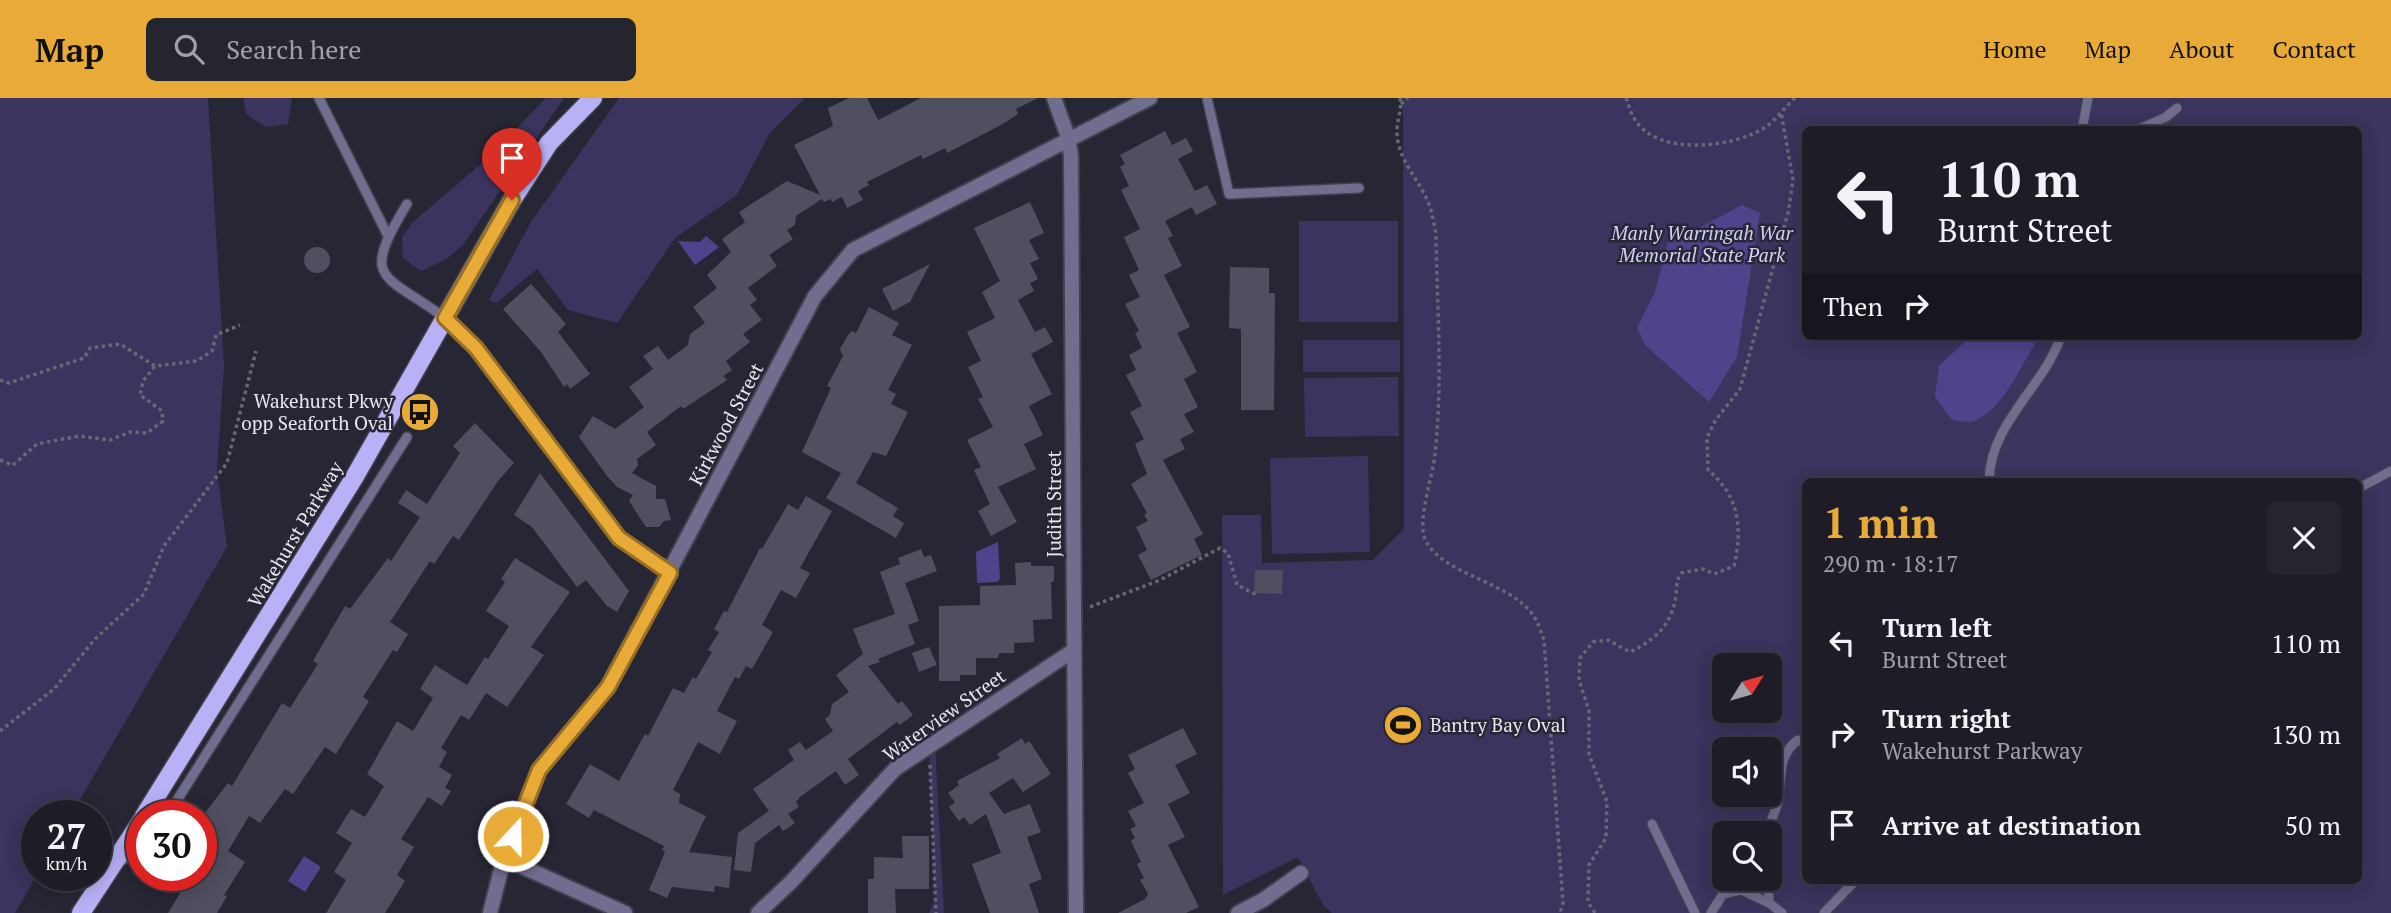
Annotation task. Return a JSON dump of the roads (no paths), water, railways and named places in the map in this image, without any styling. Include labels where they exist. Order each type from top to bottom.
[{"type":"main road","name":"Wakehurst Parkway","points":[[154,800],[354,478],[507,208],[550,143],[593,98]]},
{"type":"main road","name":"Wakehurst Parkway","points":[[112,865],[126,844]]},
{"type":"main road","name":"Wakehurst Parkway","points":[[82,913],[96,891]]},
{"type":"street","name":"Judith Street","points":[[1054,98],[1068,137],[1071,169],[1076,913]]},
{"type":"street","name":"Kirkwood Street","points":[[490,913],[505,859],[539,770],[608,687],[815,296],[853,250],[1068,137],[1150,98]]},
{"type":"street","points":[[445,318],[476,348],[619,538],[670,573]]},
{"type":"street","name":"Waterview Street","points":[[758,913],[791,882],[895,769],[1074,650]]},
{"type":"street","points":[[505,859],[625,913]]},
{"type":"street","points":[[1238,913],[1263,900],[1301,873]]},
{"type":"lane","points":[[319,98],[388,236]]},
{"type":"lane","points":[[1207,98],[1229,194],[1359,188]]},
{"type":"lane","points":[[2081,124],[2088,98]]},
{"type":"lane","points":[[2146,126],[2166,117],[2177,107]]},
{"type":"lane","points":[[407,204],[388,236],[380,259],[383,272],[391,281],[445,318]]},
{"type":"lane","points":[[1989,478],[2000,440],[2014,411],[2041,373],[2059,340]]},
{"type":"lane","points":[[177,800],[407,437]]},
{"type":"lane","points":[[2362,486],[2391,471]]},
{"type":"lane","points":[[241,662],[258,672]]},
{"type":"lane","points":[[1770,821],[1777,805],[1782,760],[1788,747],[1798,740],[1802,741]]},
{"type":"lane","points":[[1651,824],[1695,913]]},
{"type":"lane","points":[[1824,913],[1852,884]]},
{"type":"lane","points":[[1711,913],[1723,894],[1741,890],[1769,902],[1782,913]]},
{"type":"lane","points":[[1769,891],[1769,902]]},
{"type":"place","name":"Wakehurst Pkwy opp Seaforth Oval","points":[[420,412]]},
{"type":"place","name":"Bantry Bay Oval","points":[[1403,725]]},
{"type":"park label","name":"Manly Warringah War Memorial State Park","points":[[1702,244]]}]
